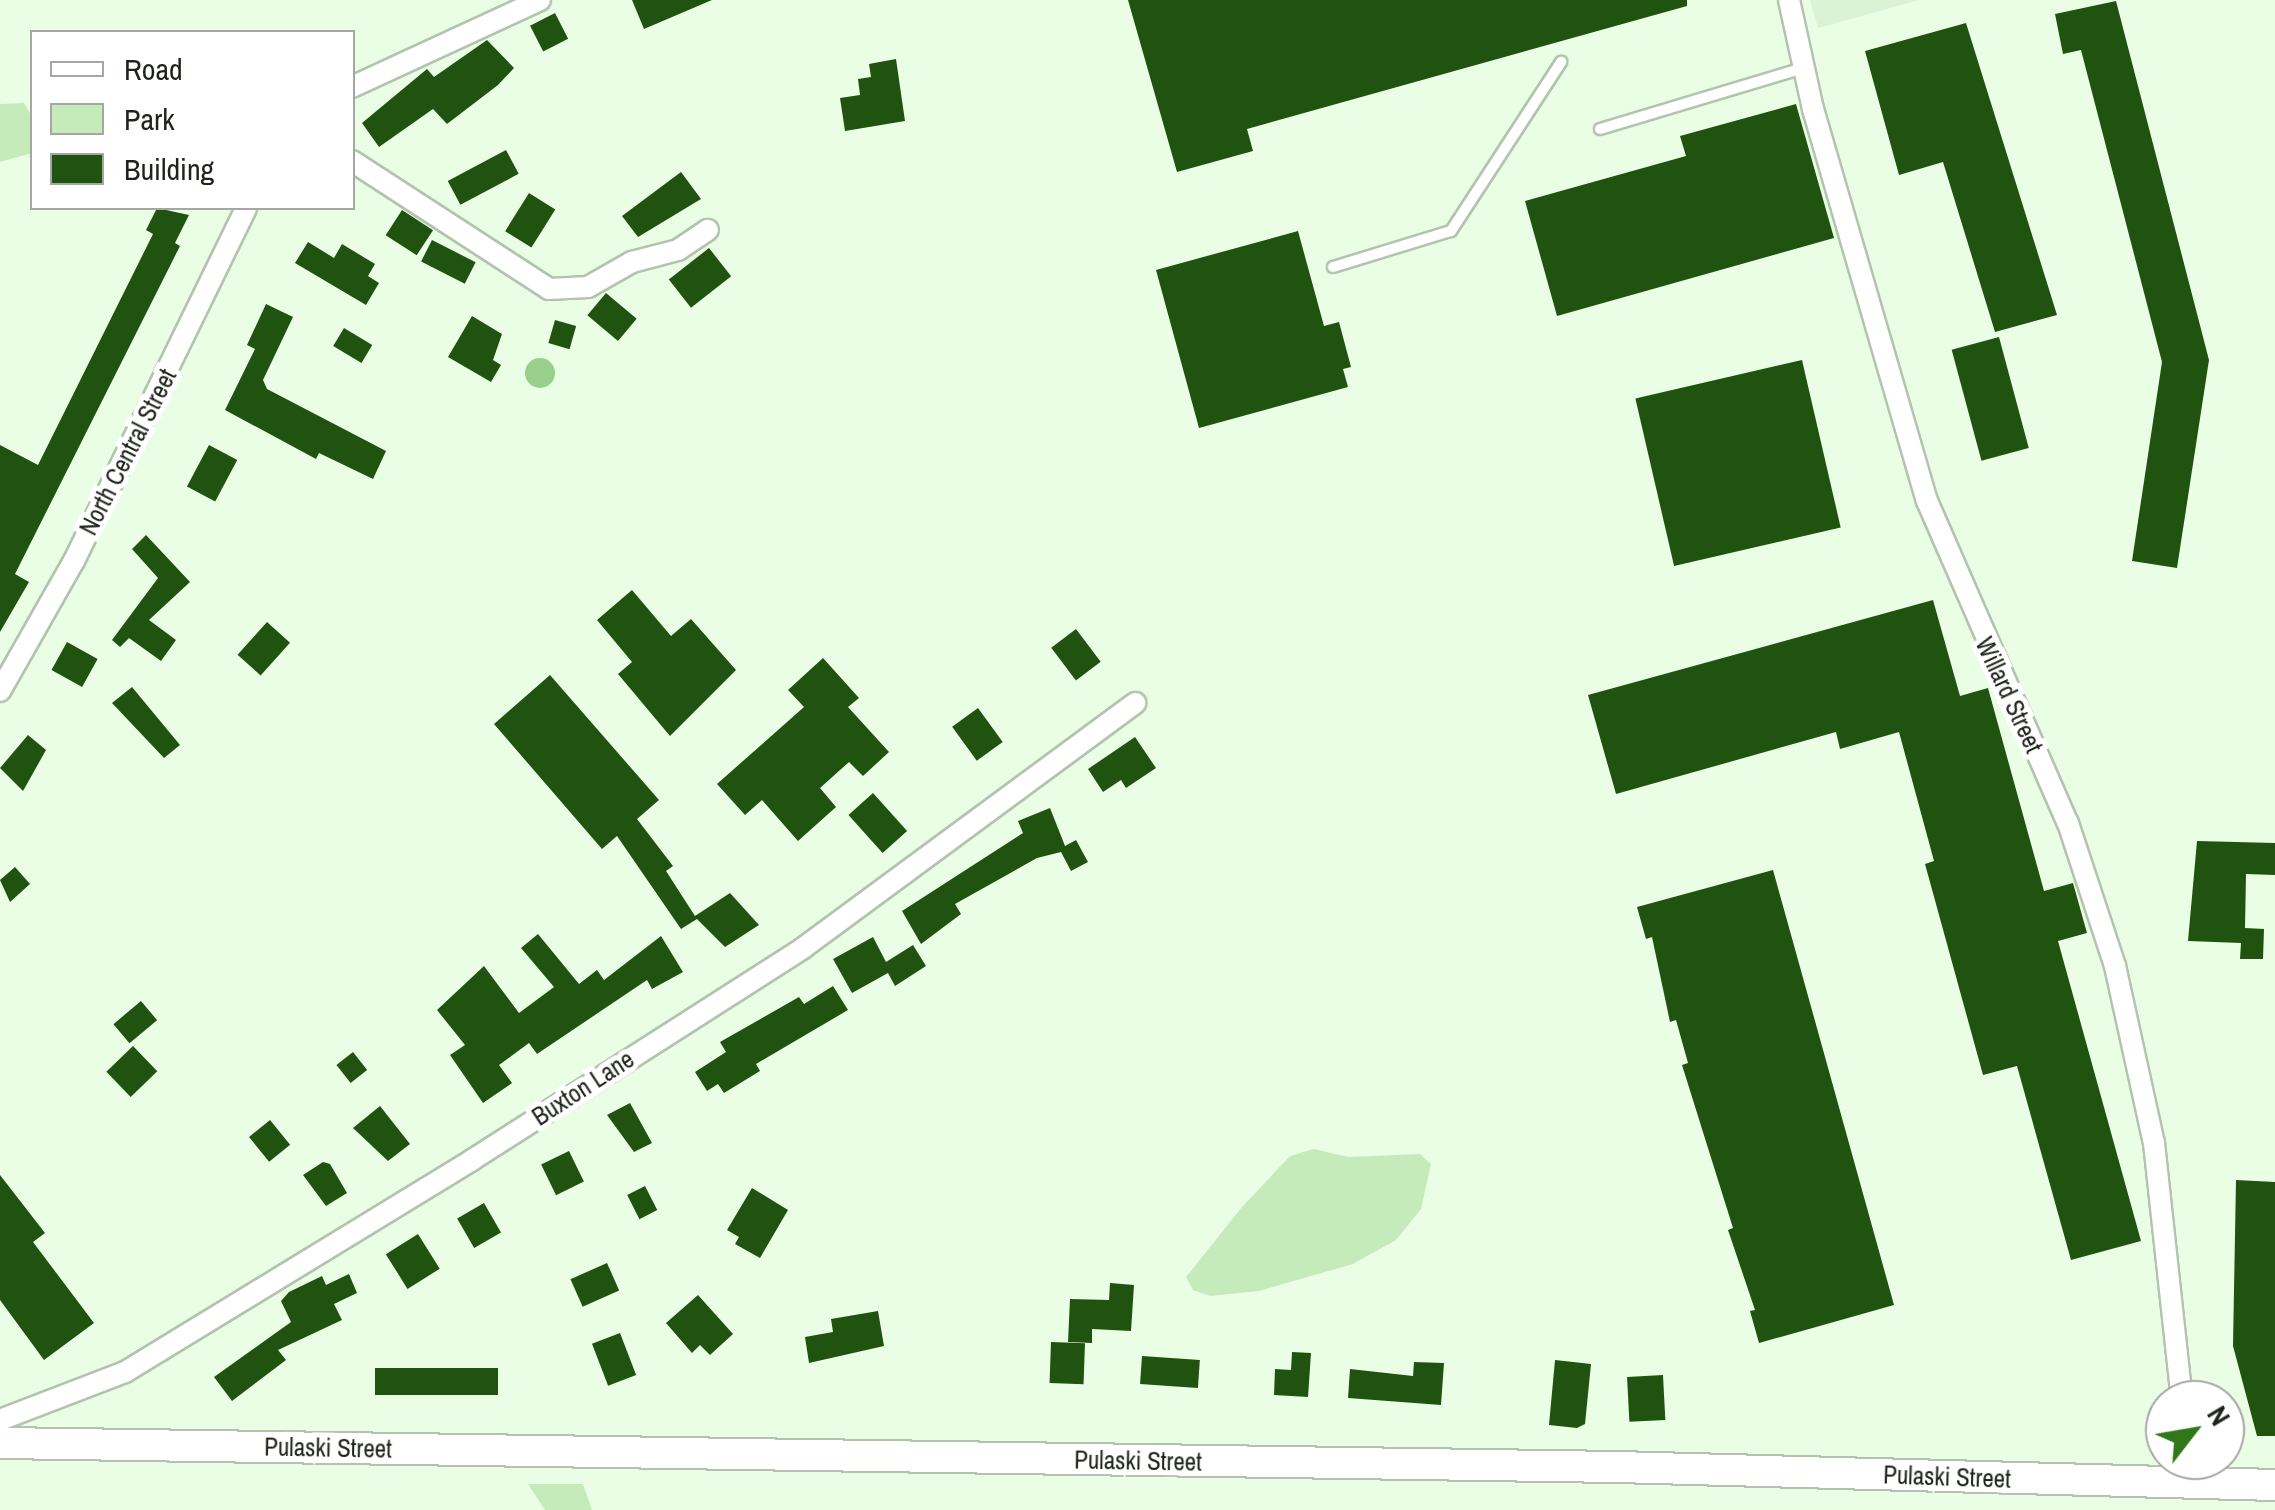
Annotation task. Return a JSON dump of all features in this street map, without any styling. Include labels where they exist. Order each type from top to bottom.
[{"type":"main road","name":"Pulaski Street","points":[[0,1443],[2145,1472]]},
{"type":"main road","name":"Pulaski Street","points":[[2242,1480],[2275,1485]]},
{"type":"street","points":[[355,86],[540,0]]},
{"type":"street","name":"Willard Street","points":[[1788,0],[1803,68],[1927,502],[2068,823],[2116,966],[2154,1143],[2180,1380]]},
{"type":"street","points":[[355,163],[548,289],[588,287],[632,262],[678,250],[708,230]]},
{"type":"street","name":"North Central Street","points":[[0,691],[74,561],[245,210]]},
{"type":"street","name":"Buxton Lane","points":[[0,1420],[125,1372],[456,1170],[803,948],[1135,702]]},
{"type":"lane","points":[[1332,267],[1451,231],[1561,62]]},
{"type":"lane","points":[[1600,130],[1803,68]]},
{"type":"shaded area","points":[[1810,0],[1919,0],[1818,28]]},
{"type":"shaded area","points":[[540,358],[550,363],[555,373],[550,383],[540,388],[530,383],[525,373],[530,363]]},
{"type":"green space","points":[[24,103],[30,114],[30,154],[0,162],[0,104]]},
{"type":"green space","points":[[1314,1149],[1348,1157],[1420,1154],[1431,1164],[1421,1209],[1396,1240],[1353,1264],[1259,1291],[1210,1296],[1193,1290],[1186,1277],[1242,1207],[1290,1156]]},
{"type":"green space","points":[[528,1484],[583,1484],[592,1510],[545,1510]]},
{"type":"building","points":[[632,0],[712,0],[644,29]]},
{"type":"building","points":[[1128,0],[1687,0],[1687,6],[1247,129],[1253,151],[1177,172]]},
{"type":"building","points":[[2116,1],[2209,360],[2177,568],[2132,561],[2162,362],[2081,50],[2063,54],[2055,14]]},
{"type":"building","points":[[555,13],[568,39],[543,52],[530,26]]},
{"type":"building","points":[[1966,23],[2057,315],[1995,332],[1943,162],[1899,175],[1865,51]]},
{"type":"building","points":[[487,40],[514,68],[498,85],[447,124],[433,109],[379,147],[362,123],[427,69],[434,77]]},
{"type":"building","points":[[896,59],[905,121],[845,131],[840,98],[860,95],[858,79],[871,77],[869,64]]},
{"type":"building","points":[[1796,104],[1834,238],[1557,316],[1525,201],[1686,156],[1680,136]]},
{"type":"building","points":[[506,150],[519,174],[460,205],[448,181]]},
{"type":"building","points":[[681,172],[701,199],[638,237],[622,216]]},
{"type":"building","points":[[529,193],[555,209],[531,248],[505,231]]},
{"type":"building","points":[[156,210],[189,215],[175,243],[180,246],[15,574],[29,582],[0,632],[0,445],[38,465],[153,234],[146,230]]},
{"type":"building","points":[[402,210],[433,230],[417,255],[386,235]]},
{"type":"building","points":[[1298,231],[1324,326],[1339,322],[1351,367],[1343,369],[1348,387],[1199,428],[1156,270]]},
{"type":"building","points":[[432,240],[476,262],[465,284],[421,261]]},
{"type":"building","points":[[308,242],[334,258],[342,244],[375,264],[368,276],[379,283],[366,305],[295,263]]},
{"type":"building","points":[[709,248],[731,276],[691,308],[669,279]]},
{"type":"building","points":[[606,293],[637,319],[618,341],[587,315]]},
{"type":"building","points":[[266,304],[293,317],[263,380],[267,389],[386,451],[373,479],[319,453],[316,459],[225,410],[255,349],[247,345]]},
{"type":"building","points":[[472,316],[502,334],[493,360],[501,365],[491,382],[448,357]]},
{"type":"building","points":[[555,320],[576,326],[570,349],[548,343]]},
{"type":"building","points":[[344,328],[372,345],[361,363],[333,346]]},
{"type":"building","points":[[1999,337],[2029,448],[1981,461],[1952,350]]},
{"type":"building","points":[[1802,360],[1841,528],[1674,566],[1635,398]]},
{"type":"building","points":[[209,445],[237,460],[215,502],[187,486]]},
{"type":"building","points":[[146,535],[190,582],[149,620],[176,640],[161,661],[129,638],[120,647],[112,640],[158,578],[132,549]]},
{"type":"building","points":[[632,590],[671,636],[691,619],[736,670],[670,736],[618,674],[632,662],[597,620]]},
{"type":"building","points":[[1933,600],[1960,696],[1988,688],[2044,891],[2073,883],[2087,933],[2058,941],[2141,1241],[2071,1260],[2017,1066],[1983,1075],[1925,864],[1934,861],[1899,732],[1840,749],[1836,732],[1616,794],[1588,695]]},
{"type":"building","points":[[267,622],[290,643],[261,675],[238,655]]},
{"type":"building","points":[[1076,629],[1101,662],[1076,680],[1051,648]]},
{"type":"building","points":[[67,642],[98,659],[82,687],[51,670]]},
{"type":"building","points":[[823,658],[859,698],[848,707],[889,752],[863,776],[849,762],[820,788],[836,807],[798,841],[762,800],[745,815],[717,784],[804,707],[788,690]]},
{"type":"building","points":[[550,675],[659,800],[637,819],[673,866],[666,871],[695,916],[730,893],[759,925],[725,947],[697,919],[681,929],[617,836],[602,849],[494,724]]},
{"type":"building","points":[[132,687],[180,745],[164,758],[112,703]]},
{"type":"building","points":[[978,708],[1003,742],[977,761],[952,727]]},
{"type":"building","points":[[28,735],[46,750],[23,791],[0,768]]},
{"type":"building","points":[[1135,737],[1156,768],[1126,788],[1121,780],[1103,792],[1088,769]]},
{"type":"building","points":[[873,793],[907,831],[883,853],[848,815]]},
{"type":"building","points":[[1050,808],[1065,846],[1076,840],[1088,862],[1071,871],[1061,852],[1037,858],[955,904],[961,914],[921,944],[902,911],[1023,833],[1018,821]]},
{"type":"building","points":[[2197,841],[2275,843],[2275,875],[2246,874],[2245,928],[2264,929],[2263,959],[2240,959],[2241,943],[2188,941]]},
{"type":"building","points":[[15,867],[30,884],[10,902],[0,880]]},
{"type":"building","points":[[1773,870],[1894,1305],[1759,1343],[1750,1311],[1755,1310],[1728,1230],[1733,1228],[1682,1065],[1688,1063],[1676,1020],[1670,1022],[1652,937],[1646,939],[1637,907]]},
{"type":"building","points":[[538,934],[579,984],[597,970],[604,980],[661,936],[683,972],[652,989],[647,980],[537,1054],[529,1043],[499,1065],[512,1083],[483,1103],[450,1055],[465,1045],[437,1010],[484,966],[519,1013],[554,987],[521,948]]},
{"type":"building","points":[[873,937],[886,962],[913,945],[926,966],[895,986],[888,973],[852,993],[833,959]]},
{"type":"building","points":[[833,986],[848,1010],[756,1064],[760,1071],[724,1093],[718,1084],[707,1091],[695,1072],[726,1052],[720,1042],[799,997],[804,1004]]},
{"type":"building","points":[[141,1001],[157,1020],[129,1043],[113,1024]]},
{"type":"building","points":[[133,1046],[157,1071],[131,1097],[106,1072]]},
{"type":"building","points":[[353,1052],[367,1070],[351,1083],[336,1065]]},
{"type":"building","points":[[630,1103],[652,1143],[634,1152],[607,1115]]},
{"type":"building","points":[[380,1106],[410,1144],[388,1161],[353,1128]]},
{"type":"building","points":[[270,1120],[290,1145],[269,1162],[249,1137]]},
{"type":"building","points":[[569,1151],[584,1182],[556,1195],[541,1165]]},
{"type":"building","points":[[323,1162],[330,1164],[347,1193],[326,1206],[303,1175]]},
{"type":"building","points":[[0,1175],[45,1233],[33,1242],[94,1323],[44,1360],[0,1300]]},
{"type":"building","points":[[2236,1180],[2275,1182],[2275,1436],[2257,1436],[2233,1346]]},
{"type":"building","points":[[645,1186],[657,1210],[639,1219],[627,1195]]},
{"type":"building","points":[[752,1188],[788,1210],[760,1258],[735,1244],[739,1237],[727,1230]]},
{"type":"building","points":[[484,1203],[501,1232],[474,1248],[457,1218]]},
{"type":"building","points":[[418,1234],[440,1269],[408,1289],[386,1254]]},
{"type":"building","points":[[607,1263],[619,1290],[583,1307],[570,1279]]},
{"type":"building","points":[[349,1274],[357,1293],[334,1304],[342,1320],[278,1350],[286,1360],[232,1401],[214,1377],[291,1322],[281,1301],[289,1292],[322,1276],[326,1285]]},
{"type":"building","points":[[1110,1283],[1134,1285],[1131,1331],[1092,1329],[1092,1343],[1068,1342],[1070,1299],[1109,1300]]},
{"type":"building","points":[[698,1295],[733,1334],[710,1355],[700,1345],[692,1353],[666,1323]]},
{"type":"building","points":[[878,1311],[884,1346],[809,1363],[805,1337],[833,1332],[831,1319]]},
{"type":"building","points":[[620,1333],[636,1375],[608,1386],[592,1344]]},
{"type":"building","points":[[1051,1342],[1085,1343],[1084,1384],[1050,1383]]},
{"type":"building","points":[[1292,1352],[1311,1353],[1308,1397],[1274,1395],[1275,1369],[1291,1370]]},
{"type":"building","points":[[1142,1356],[1200,1360],[1198,1388],[1140,1384]]},
{"type":"building","points":[[1555,1360],[1591,1364],[1585,1424],[1577,1428],[1549,1425]]},
{"type":"building","points":[[1414,1362],[1444,1363],[1441,1405],[1348,1398],[1350,1369],[1413,1376]]},
{"type":"building","points":[[375,1368],[498,1368],[498,1395],[375,1395]]},
{"type":"building","points":[[1663,1375],[1665,1420],[1629,1422],[1627,1377]]}]
